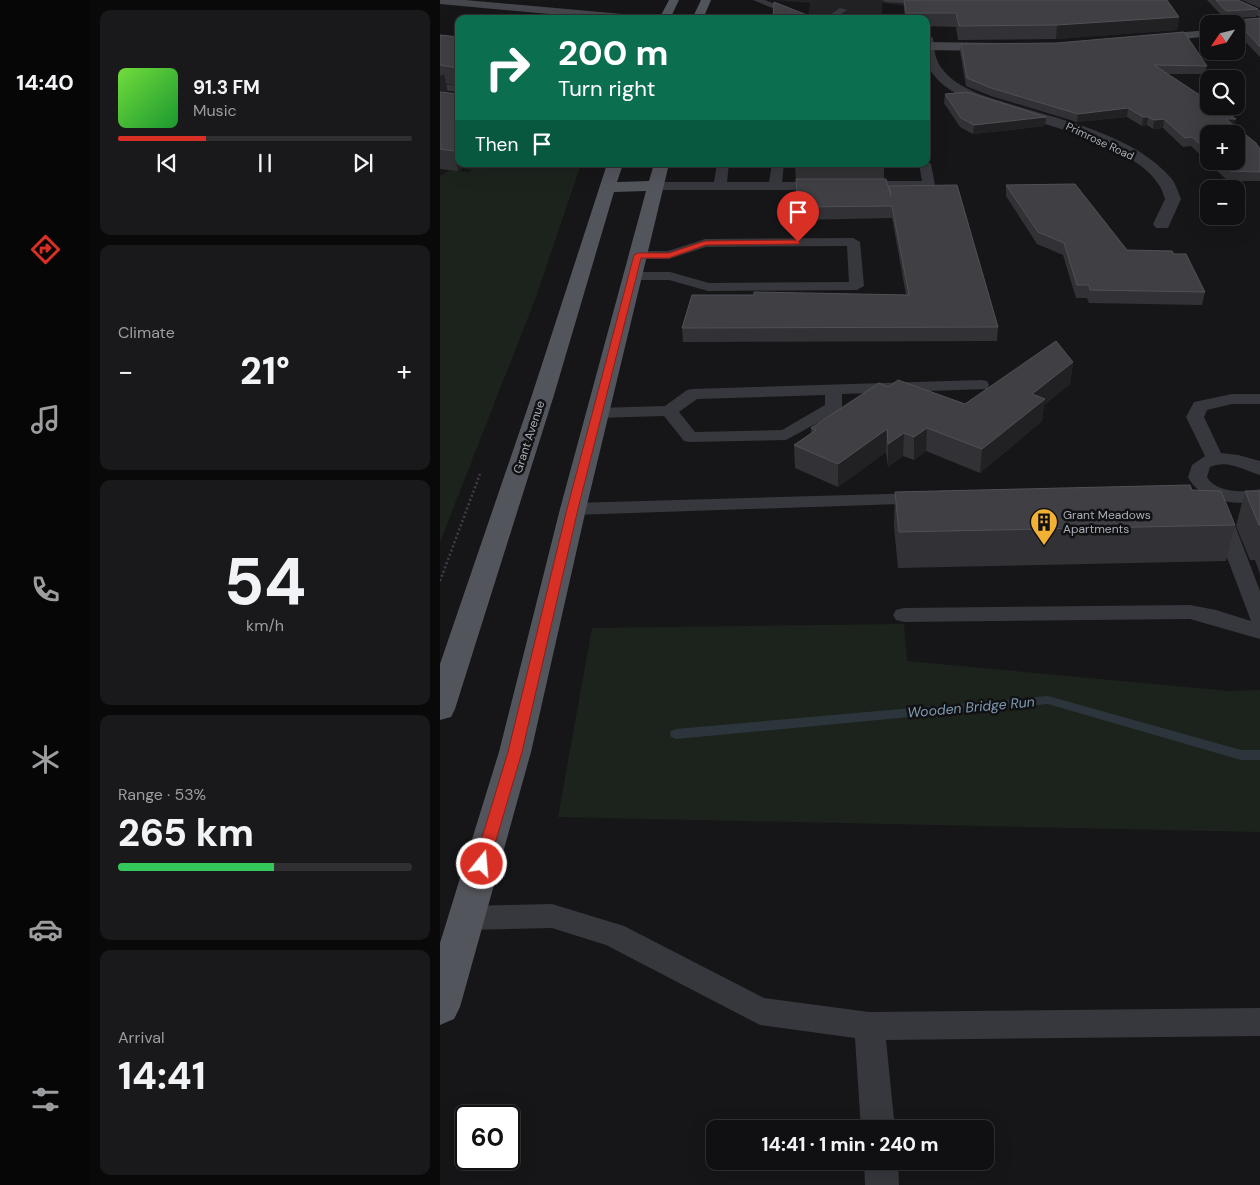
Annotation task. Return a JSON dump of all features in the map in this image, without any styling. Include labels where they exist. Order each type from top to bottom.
[{"type":"main road","points":[[666,15],[674,0]]},
{"type":"main road","points":[[699,15],[706,0]]},
{"type":"main road","points":[[440,1],[599,15]]},
{"type":"main road","points":[[440,10],[496,15]]},
{"type":"main road","points":[[1245,23],[1260,22]]},
{"type":"main road","points":[[1200,26],[1135,36],[1200,33]]},
{"type":"main road","points":[[1245,29],[1260,27]]},
{"type":"main road","points":[[930,42],[1001,38]]},
{"type":"main road","points":[[930,42],[1011,46]]},
{"type":"main road","name":"Grant Avenue","points":[[440,709],[543,395],[614,167]]},
{"type":"main road","points":[[440,1007],[452,918],[515,752],[573,509],[658,175],[607,187]]},
{"type":"street","points":[[1228,0],[1260,14]]},
{"type":"street","name":"Primrose Road","points":[[930,58],[938,73],[958,88],[973,96],[1089,133],[1148,164],[1166,182],[1173,199],[1162,224]]},
{"type":"lane","points":[[757,0],[798,15]]},
{"type":"lane","points":[[838,15],[846,12],[845,0]]},
{"type":"lane","points":[[886,0],[940,3]]},
{"type":"lane","points":[[440,87],[455,89]]},
{"type":"lane","points":[[720,186],[722,167]]},
{"type":"lane","points":[[775,186],[778,167]]},
{"type":"lane","points":[[658,175],[720,186],[929,185],[926,167]]},
{"type":"lane","points":[[853,242],[856,286],[708,287],[635,266],[705,243],[853,242]]},
{"type":"lane","points":[[597,413],[669,411],[693,394],[981,385]]},
{"type":"lane","points":[[669,411],[690,437],[786,435],[833,407],[834,391]]},
{"type":"lane","points":[[1216,459],[1195,417],[1200,406],[1232,399],[1260,398]]},
{"type":"lane","points":[[1260,469],[1243,461],[1216,459],[1205,463],[1199,469],[1198,476],[1202,484],[1211,491],[1260,620]]},
{"type":"lane","points":[[1182,492],[1211,491],[1240,498],[1260,495]]},
{"type":"lane","points":[[573,509],[945,498]]},
{"type":"lane","points":[[904,615],[1190,612],[1208,615],[1260,632]]},
{"type":"lane","points":[[452,918],[552,916],[614,935],[760,1012],[870,1026],[1260,1022]]},
{"type":"lane","points":[[870,1026],[877,1120]]},
{"type":"lane","points":[[881,1170],[882,1185]]},
{"type":"shaded area","points":[[773,0],[1131,0],[959,12],[882,3],[882,15],[808,15],[810,3]]},
{"type":"shaded area","points":[[580,167],[536,297],[440,542],[440,176],[450,170],[469,172],[472,170],[462,168]]},
{"type":"shaded area","points":[[904,624],[907,661],[1229,691],[1260,690],[1260,832],[558,817],[592,628]]},
{"type":"building","points":[[904,0],[1167,0],[1179,17],[1057,25],[959,26],[956,13],[906,13]]},
{"type":"building","points":[[1216,0],[1238,0],[1258,9],[1226,11]]},
{"type":"building","points":[[774,2],[807,15],[773,15]]},
{"type":"building","points":[[1260,18],[1260,47],[1245,30],[1245,19]]},
{"type":"building","points":[[1184,32],[1200,56],[1200,60],[1203,60],[1207,66],[1154,65],[1200,95],[1200,115],[1230,115],[1236,119],[1226,119],[1234,125],[1200,125],[1200,144],[1192,137],[1185,138],[1164,119],[1154,120],[1143,117],[1128,108],[1078,114],[991,88],[967,78],[961,44],[1057,43]]},
{"type":"building","points":[[440,35],[455,37],[455,68],[440,65]]},
{"type":"building","points":[[440,92],[455,94],[455,150],[440,149]]},
{"type":"building","points":[[967,92],[1046,117],[974,125],[961,118],[945,94]]},
{"type":"building","points":[[1245,134],[1260,149],[1260,172],[1230,171],[1245,170]]},
{"type":"building","points":[[796,179],[886,179],[891,196],[889,186],[957,185],[998,327],[682,328],[692,295],[754,295],[754,292],[909,295],[892,206],[798,207]]},
{"type":"building","points":[[1075,184],[1127,250],[1172,251],[1174,254],[1186,254],[1205,292],[1090,290],[1089,285],[1077,285],[1064,243],[1038,232],[1006,185]]},
{"type":"building","points":[[1056,341],[1073,362],[1032,394],[1045,399],[982,449],[927,428],[914,437],[904,433],[888,444],[887,429],[838,464],[794,445],[816,430],[811,428],[879,383],[888,387],[898,380],[965,404]]},
{"type":"building","points":[[1190,485],[1192,490],[1221,491],[1235,525],[899,532],[895,492]]},
{"type":"building","points":[[1245,491],[1260,491],[1260,525],[1259,525]]},
{"type":"waterway","name":"Wooden Bridge Run","points":[[676,734],[1048,700],[1241,755],[1260,755]]},
{"type":"place","name":"Grant Meadows Apartments","points":[[1044,546]]},
{"type":"route","points":[[482,864],[510,772],[601,395],[638,255],[669,255],[705,243],[798,242]]}]
